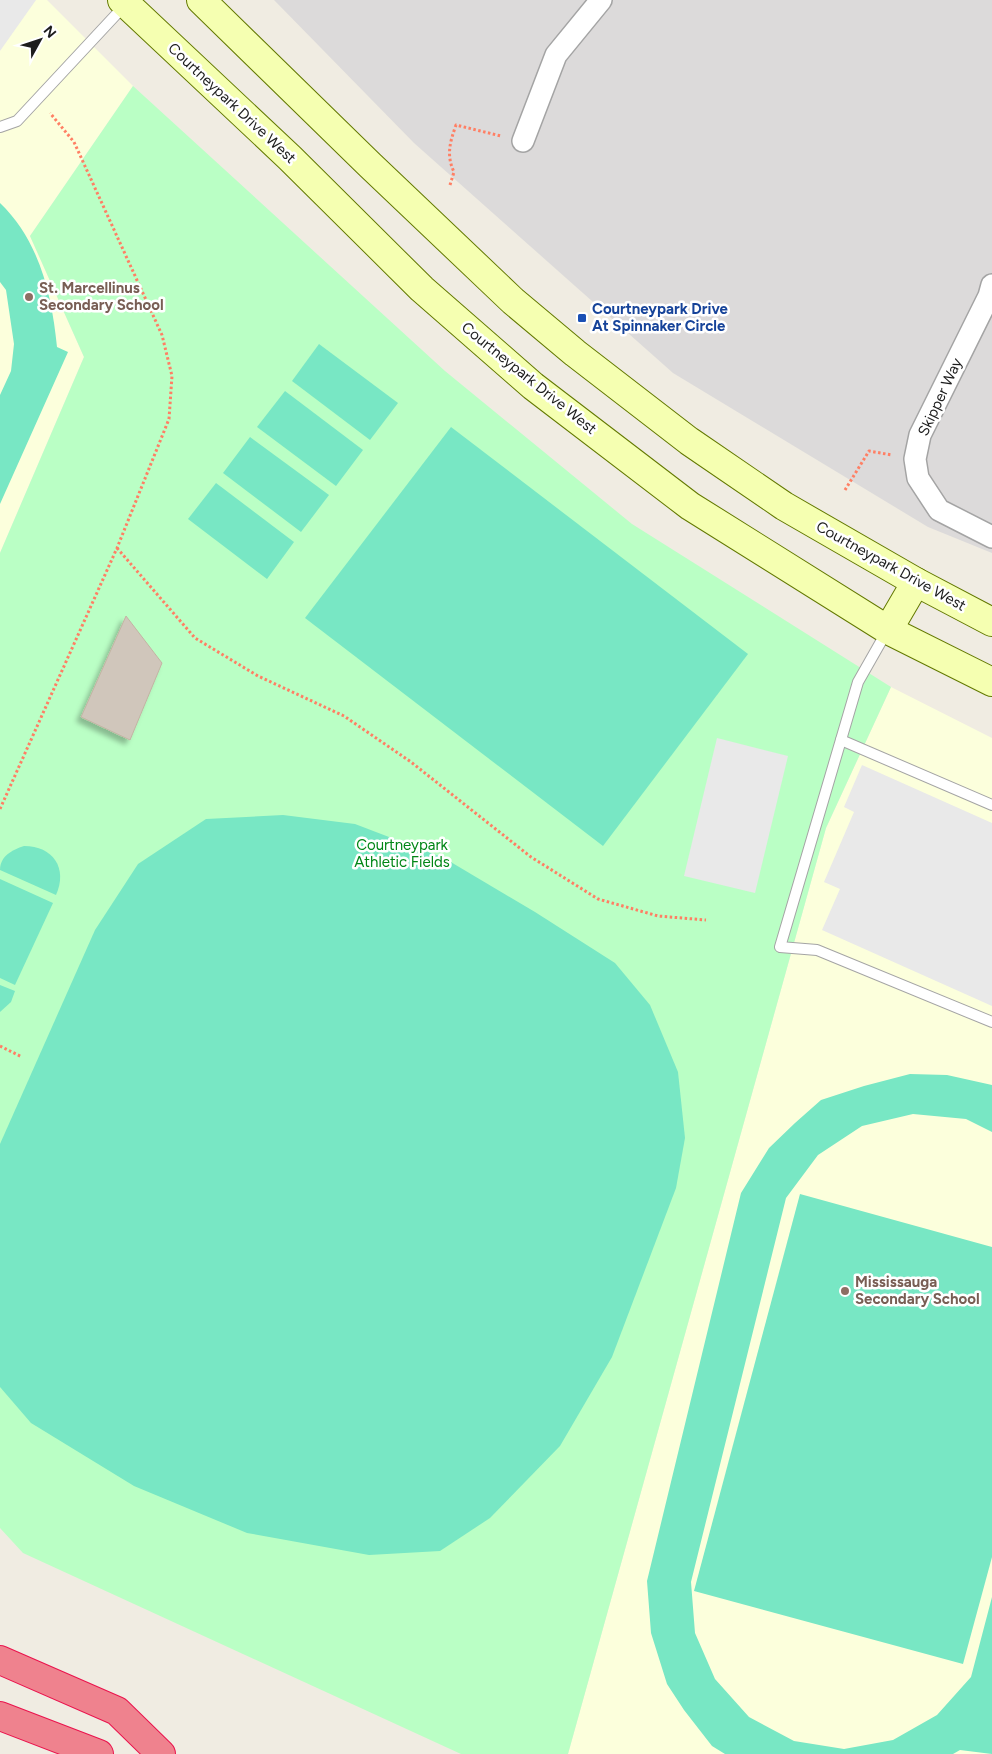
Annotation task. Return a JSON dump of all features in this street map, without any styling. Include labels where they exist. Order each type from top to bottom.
[{"type":"highway","points":[[0,1660],[117,1711],[161,1754]]},
{"type":"highway","points":[[0,1716],[99,1754]]},
{"type":"main road","name":"Courtneypark Drive West","points":[[201,0],[377,172],[506,294],[575,353],[689,441],[784,506],[916,582],[992,622]]},
{"type":"main road","name":"Courtneypark Drive West","points":[[126,1],[290,158],[422,289],[533,386],[690,506],[888,630],[992,682]]},
{"type":"main road","points":[[888,630],[916,582]]},
{"type":"street","points":[[524,141],[556,55],[601,0]]},
{"type":"street","name":"Skipper Way","points":[[992,285],[989,296],[920,435],[915,459],[918,478],[939,510],[992,537]]},
{"type":"lane","points":[[0,127],[17,121],[126,1]]},
{"type":"lane","points":[[888,630],[858,682],[780,947],[816,950],[992,1022]]},
{"type":"lane","points":[[841,740],[992,805]]},
{"type":"path","points":[[0,809],[117,548],[169,419],[172,376],[162,335],[74,142],[38,99]]},
{"type":"path","points":[[450,185],[454,172],[448,152],[456,125],[524,141]]},
{"type":"path","points":[[845,490],[869,451],[915,459]]},
{"type":"path","points":[[117,548],[195,638],[258,676],[344,716],[411,762],[531,857],[598,899],[658,916],[706,920]]},
{"type":"path","points":[[0,1046],[22,1057]]},
{"type":"shaded area","name":"St. Marcellinus Secondary School","points":[[0,0],[47,0],[133,86],[30,236],[84,357],[0,553]]},
{"type":"shaded area","points":[[0,0],[36,0],[0,51]]},
{"type":"shaded area","points":[[274,0],[992,0],[992,553],[928,527],[673,373],[414,143]]},
{"type":"shaded area","name":"Mississauga Secondary School","points":[[891,687],[992,738],[992,1754],[568,1754],[826,828]]},
{"type":"shaded area","points":[[717,738],[788,756],[755,893],[684,876]]},
{"type":"shaded area","points":[[862,765],[992,823],[992,1006],[822,930],[840,889],[824,882],[854,812],[844,807]]},
{"type":"green space","name":"Courtneypark Athletic Fields","points":[[133,86],[445,371],[632,524],[891,687],[826,828],[568,1754],[461,1754],[23,1553],[0,1528],[0,553],[84,357],[30,236]]},
{"type":"green space","points":[[0,203],[25,234],[34,251],[47,288],[57,347],[68,352],[0,504],[0,395],[11,371],[14,344],[6,290],[0,282]]},
{"type":"green space","points":[[319,344],[398,403],[370,440],[292,381]]},
{"type":"green space","points":[[285,391],[363,450],[336,486],[257,427]]},
{"type":"green space","points":[[451,427],[748,654],[603,846],[305,618]]},
{"type":"green space","points":[[250,437],[329,495],[301,532],[223,473]]},
{"type":"green space","points":[[216,483],[294,542],[267,579],[188,519]]},
{"type":"green space","points":[[283,815],[355,824],[444,858],[535,912],[615,963],[650,1005],[678,1072],[685,1138],[676,1188],[612,1357],[560,1446],[490,1518],[440,1551],[369,1555],[247,1533],[134,1486],[31,1423],[0,1387],[0,1144],[95,930],[138,864],[206,819]]},
{"type":"green space","points":[[24,846],[43,850],[55,860],[60,876],[56,895],[0,870],[4,857]]},
{"type":"green space","points":[[0,879],[53,903],[15,985],[0,978]]},
{"type":"green space","points":[[0,985],[15,991],[11,1002],[0,1012]]},
{"type":"green space","points":[[910,1074],[947,1075],[992,1085],[992,1132],[966,1119],[913,1114],[862,1126],[818,1155],[786,1198],[691,1582],[695,1633],[715,1679],[749,1717],[794,1741],[844,1749],[893,1740],[937,1715],[971,1677],[992,1597],[992,1754],[960,1750],[953,1754],[725,1754],[712,1746],[684,1710],[667,1684],[651,1633],[647,1581],[741,1193],[769,1148],[821,1100]]},
{"type":"green space","points":[[800,1194],[992,1247],[992,1557],[963,1664],[694,1591]]},
{"type":"building","points":[[126,616],[162,663],[130,740],[81,717]]},
{"type":"place","name":"St. Marcellinus Secondary School","points":[[29,297]]},
{"type":"place","name":"Courtneypark Drive At Spinnaker Circle","points":[[582,318]]},
{"type":"place","name":"Mississauga Secondary School","points":[[845,1291]]}]
